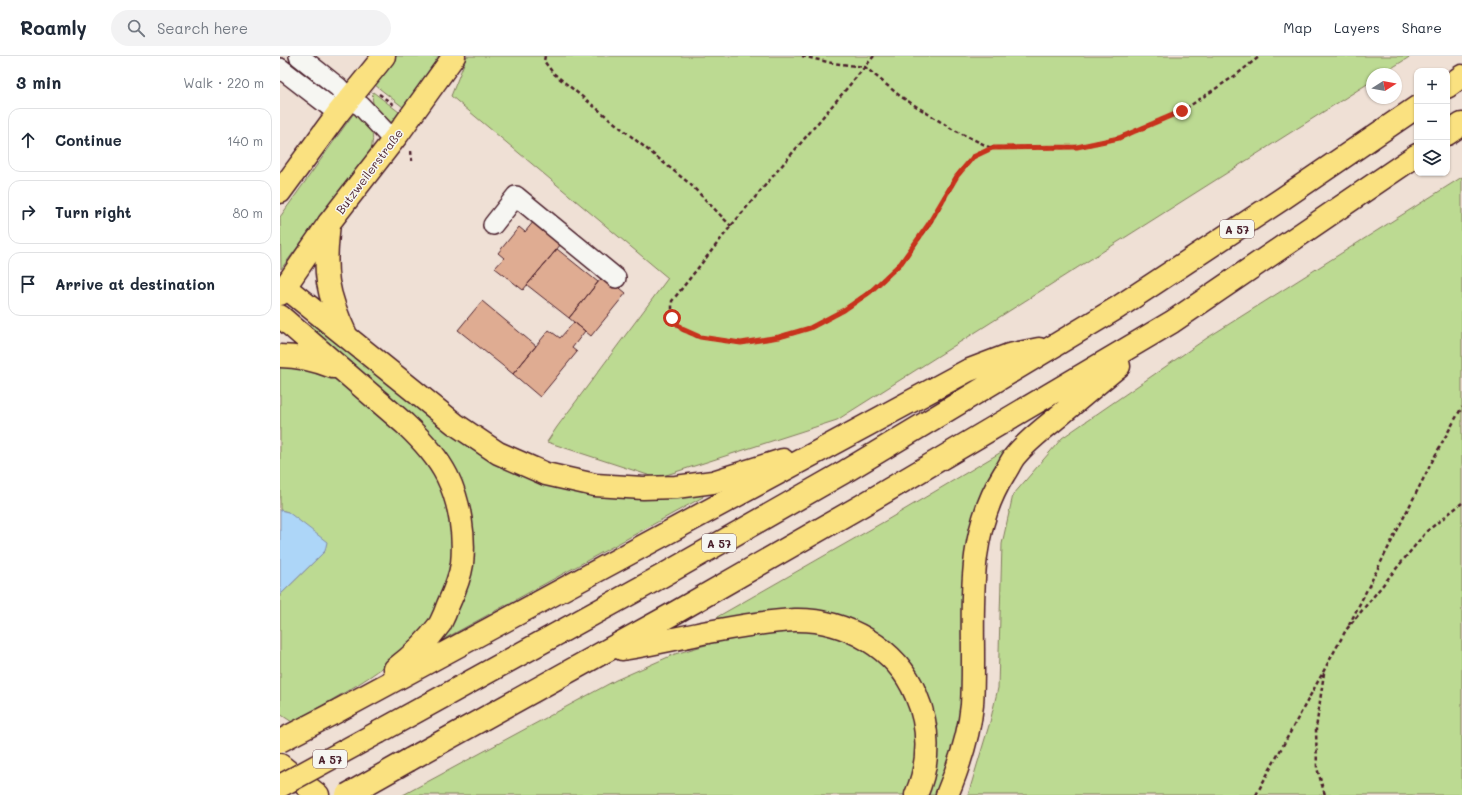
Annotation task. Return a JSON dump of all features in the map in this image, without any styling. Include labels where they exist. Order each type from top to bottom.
[{"type":"main road","points":[[280,192],[344,106],[384,56]]},
{"type":"main road","name":"Butzweilerstraße","points":[[282,289],[329,223],[393,140],[454,56]]},
{"type":"main road","points":[[1450,85],[1462,76]]},
{"type":"main road","name":"A 57","points":[[280,786],[662,576],[833,479],[1117,308],[1414,110]]},
{"type":"main road","points":[[1450,132],[1462,124]]},
{"type":"main road","points":[[347,795],[601,654],[861,506],[1172,322],[1414,157]]},
{"type":"main road","points":[[329,223],[327,244],[328,282],[337,316],[347,338]]},
{"type":"main road","points":[[282,289],[347,338],[455,424],[498,453],[528,467],[570,480],[595,485],[643,488],[676,487],[713,482],[834,444]]},
{"type":"main road","points":[[280,316],[406,424],[422,440],[438,460],[447,476],[459,512],[463,548],[461,566],[453,594],[440,623],[412,657],[332,714]]},
{"type":"main road","points":[[947,795],[961,759],[969,728],[972,705],[974,572],[976,549],[984,517],[995,488],[1015,456],[1040,432],[1172,322]]},
{"type":"main road","points":[[280,741],[834,444],[967,371],[1010,355],[1054,346]]},
{"type":"main road","points":[[280,356],[296,356],[318,361],[345,372]]},
{"type":"main road","points":[[601,654],[764,622],[796,620],[829,624],[852,632],[872,642],[894,661],[907,678],[919,701],[924,717],[927,749],[924,773],[916,795]]},
{"type":"main road","points":[[280,765],[318,795]]},
{"type":"street","points":[[299,56],[338,87],[344,106]]},
{"type":"street","points":[[280,68],[344,106],[361,106],[393,140]]},
{"type":"street","points":[[493,225],[516,196],[616,278]]},
{"type":"path","points":[[545,56],[544,61],[553,73],[690,184],[731,226]]},
{"type":"path","points":[[802,56],[832,63],[865,68],[900,96],[952,129],[992,148]]},
{"type":"path","points":[[874,56],[731,226],[672,301],[672,318],[682,329],[700,337],[741,343],[779,337],[810,328],[844,310],[870,292],[901,263],[928,225],[957,176],[973,157],[992,148],[1077,147],[1119,138],[1182,111],[1236,75],[1260,56]]},
{"type":"path","points":[[1256,795],[1346,630],[1438,450],[1462,407]]},
{"type":"path","points":[[1346,630],[1427,531],[1462,503]]},
{"type":"path","points":[[1324,670],[1316,728],[1317,768],[1326,795]]},
{"type":"green space","points":[[396,56],[440,56],[403,107],[375,85]]},
{"type":"green space","points":[[467,56],[1411,56],[1392,68],[1366,68],[1366,85],[837,420],[657,478],[547,442],[668,278],[451,96]]},
{"type":"green space","points":[[373,92],[399,112],[391,123],[379,114],[374,107],[372,97]]},
{"type":"green space","points":[[354,113],[364,121],[372,132],[373,137],[371,150],[281,269],[280,217]]},
{"type":"green space","points":[[1462,177],[1462,795],[968,795],[990,722],[998,688],[1002,544],[1013,495],[1062,438],[1207,338]]},
{"type":"green space","points":[[312,323],[448,432],[473,450],[497,463],[563,489],[594,496],[643,499],[665,498],[701,492],[703,497],[444,639],[442,636],[465,591],[434,438],[403,407],[307,329]]},
{"type":"green space","points":[[280,365],[316,371],[339,382],[394,426],[407,439],[425,460],[436,479],[450,519],[452,539],[451,559],[447,579],[440,599],[430,619],[419,635],[387,665],[328,702],[292,722],[280,714],[280,595],[325,551],[288,512],[280,510]]},
{"type":"green space","points":[[1008,448],[997,466],[957,740],[938,795],[928,795],[931,786],[919,678],[788,610],[769,611],[718,620],[717,617],[887,520]]},
{"type":"green space","points":[[801,630],[835,636],[862,648],[880,661],[894,677],[904,692],[915,725],[916,764],[905,795],[403,795],[616,680],[675,654],[740,635]]},
{"type":"water","points":[[280,510],[288,512],[327,542],[325,551],[280,595]]},
{"type":"building","points":[[534,221],[561,244],[523,290],[495,268],[504,258],[498,253],[519,227],[525,232]]},
{"type":"building","points":[[557,249],[598,282],[569,318],[527,285]]},
{"type":"building","points":[[604,275],[626,293],[591,336],[569,318]]},
{"type":"building","points":[[482,301],[536,346],[513,374],[458,330]]},
{"type":"building","points":[[574,322],[585,331],[572,348],[577,352],[540,397],[513,374],[549,330],[560,338]]},
{"type":"route","points":[[672,318],[682,329],[700,337],[741,343],[779,337],[810,328],[844,310],[870,292],[901,263],[928,225],[957,176],[973,157],[992,148],[1077,147],[1119,138],[1182,111]]}]
